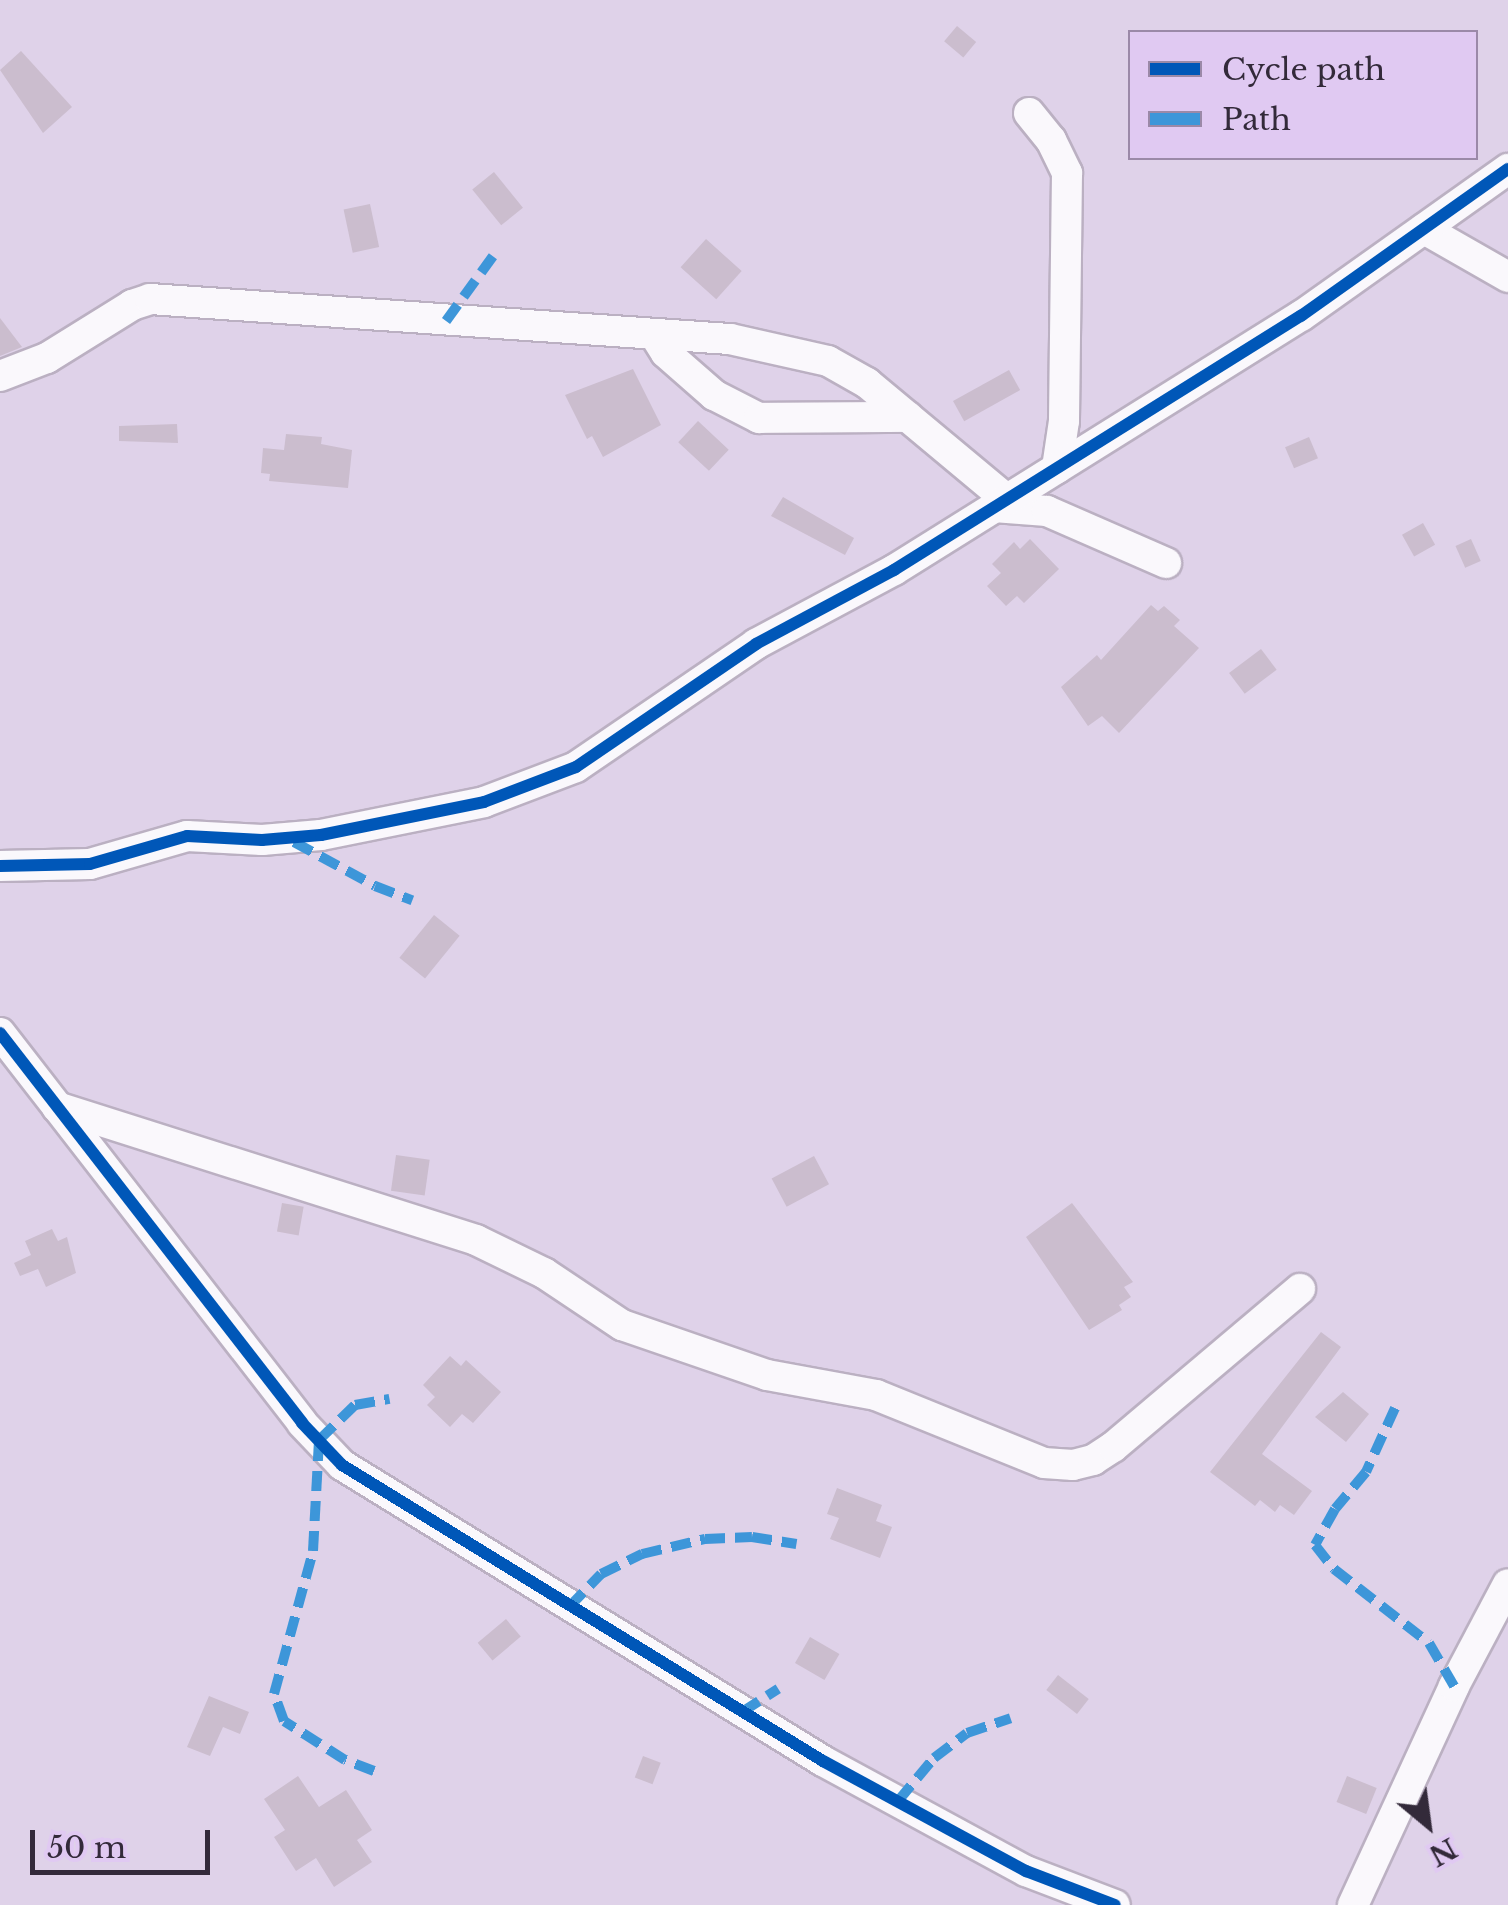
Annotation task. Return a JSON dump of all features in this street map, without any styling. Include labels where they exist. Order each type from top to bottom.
[{"type":"street","points":[[1028,113],[1051,140],[1066,173],[1064,421],[1057,468]]},
{"type":"street","points":[[0,866],[90,864],[188,836],[262,840],[321,836],[484,802],[542,782],[606,750],[756,644],[894,570],[1301,316],[1508,168]]},
{"type":"street","points":[[1424,228],[1508,277]]},
{"type":"street","points":[[0,376],[46,358],[132,305],[150,299],[730,339],[828,361],[868,384],[908,417],[1000,503],[1046,512],[1166,562]]},
{"type":"street","points":[[654,334],[666,354],[714,395],[759,418],[908,417]]},
{"type":"street","points":[[0,1032],[302,1423],[342,1465],[822,1760],[1026,1871],[1116,1905]]},
{"type":"street","points":[[58,1107],[476,1240],[544,1273],[622,1326],[766,1375],[876,1395],[1044,1462],[1072,1465],[1093,1460],[1113,1448],[1300,1289]]},
{"type":"street","points":[[1353,1905],[1454,1686],[1508,1584]]},
{"type":"building","points":[[957,26],[976,42],[963,57],[944,41]]},
{"type":"building","points":[[21,51],[72,107],[43,133],[0,70]]},
{"type":"building","points":[[494,172],[523,208],[501,225],[472,190]]},
{"type":"building","points":[[370,204],[379,247],[353,253],[344,210]]},
{"type":"building","points":[[706,239],[742,271],[716,299],[681,267]]},
{"type":"building","points":[[0,318],[22,347],[0,356]]},
{"type":"building","points":[[633,369],[661,425],[603,457],[592,436],[587,439],[565,395]]},
{"type":"building","points":[[1009,370],[1020,390],[964,421],[953,401]]},
{"type":"building","points":[[698,421],[729,450],[709,471],[678,442]]},
{"type":"building","points":[[177,424],[178,443],[119,441],[119,426]]},
{"type":"building","points":[[286,434],[322,437],[321,444],[352,450],[348,488],[269,481],[270,474],[261,473],[263,448],[284,450]]},
{"type":"building","points":[[1309,437],[1318,458],[1294,468],[1285,447]]},
{"type":"building","points":[[783,497],[854,538],[845,555],[771,516]]},
{"type":"building","points":[[1423,523],[1435,545],[1414,557],[1402,535]]},
{"type":"building","points":[[1030,539],[1059,569],[1024,603],[1017,596],[1006,606],[987,586],[1001,573],[992,564],[1014,542],[1020,549]]},
{"type":"building","points":[[1471,539],[1481,561],[1465,568],[1455,546]]},
{"type":"building","points":[[1151,605],[1158,611],[1164,606],[1180,620],[1174,626],[1199,648],[1119,733],[1102,716],[1088,726],[1061,687],[1097,655],[1101,660]]},
{"type":"building","points":[[1261,649],[1277,670],[1245,694],[1229,673]]},
{"type":"building","points":[[434,915],[460,936],[425,979],[399,958]]},
{"type":"building","points":[[396,1155],[430,1160],[425,1195],[391,1191]]},
{"type":"building","points":[[814,1156],[829,1184],[787,1207],[772,1179]]},
{"type":"building","points":[[282,1203],[304,1207],[299,1235],[277,1232]]},
{"type":"building","points":[[1072,1203],[1133,1282],[1124,1287],[1131,1297],[1119,1305],[1122,1310],[1089,1330],[1026,1237]]},
{"type":"building","points":[[52,1229],[58,1241],[67,1237],[76,1273],[46,1287],[38,1269],[20,1276],[14,1263],[31,1255],[25,1241]]},
{"type":"building","points":[[1321,1332],[1341,1347],[1262,1454],[1312,1491],[1294,1515],[1280,1505],[1275,1512],[1260,1500],[1255,1506],[1210,1472]]},
{"type":"building","points":[[450,1356],[461,1366],[466,1360],[501,1392],[473,1423],[462,1414],[450,1427],[427,1405],[435,1397],[423,1385]]},
{"type":"building","points":[[1343,1392],[1369,1414],[1346,1442],[1315,1417]]},
{"type":"building","points":[[837,1488],[882,1505],[876,1521],[892,1527],[880,1558],[830,1539],[839,1518],[827,1514]]},
{"type":"building","points":[[506,1619],[521,1637],[492,1660],[478,1643]]},
{"type":"building","points":[[810,1637],[839,1654],[824,1680],[795,1663]]},
{"type":"building","points":[[1058,1675],[1089,1699],[1077,1714],[1046,1690]]},
{"type":"building","points":[[209,1696],[249,1712],[240,1734],[223,1727],[210,1756],[187,1747]]},
{"type":"building","points":[[643,1756],[661,1763],[652,1784],[635,1777]]},
{"type":"building","points":[[298,1776],[319,1807],[346,1790],[372,1830],[357,1840],[372,1862],[334,1887],[316,1858],[296,1871],[274,1837],[285,1830],[264,1799]]},
{"type":"building","points":[[1347,1776],[1377,1788],[1366,1814],[1337,1802]]},
{"type":"marked path","points":[[446,321],[493,256]]},
{"type":"marked path","points":[[294,842],[375,886],[412,900]]},
{"type":"marked path","points":[[374,1771],[345,1760],[284,1721],[274,1694],[313,1551],[319,1440],[355,1405],[389,1399]]},
{"type":"marked path","points":[[1395,1408],[1366,1472],[1335,1509],[1315,1545],[1334,1569],[1429,1643],[1454,1686]]},
{"type":"marked path","points":[[569,1607],[601,1574],[642,1554],[705,1539],[752,1537],[796,1544]]},
{"type":"marked path","points":[[742,1712],[778,1689]]},
{"type":"marked path","points":[[898,1801],[934,1758],[967,1733],[1011,1718]]},
{"type":"cycle path","points":[[0,866],[90,864],[187,836],[262,840],[321,835],[484,802],[576,767],[756,644],[894,570],[1301,316],[1508,169]]},
{"type":"cycle path","points":[[0,1033],[302,1423],[342,1465],[823,1761],[1026,1871],[1115,1905]]}]
